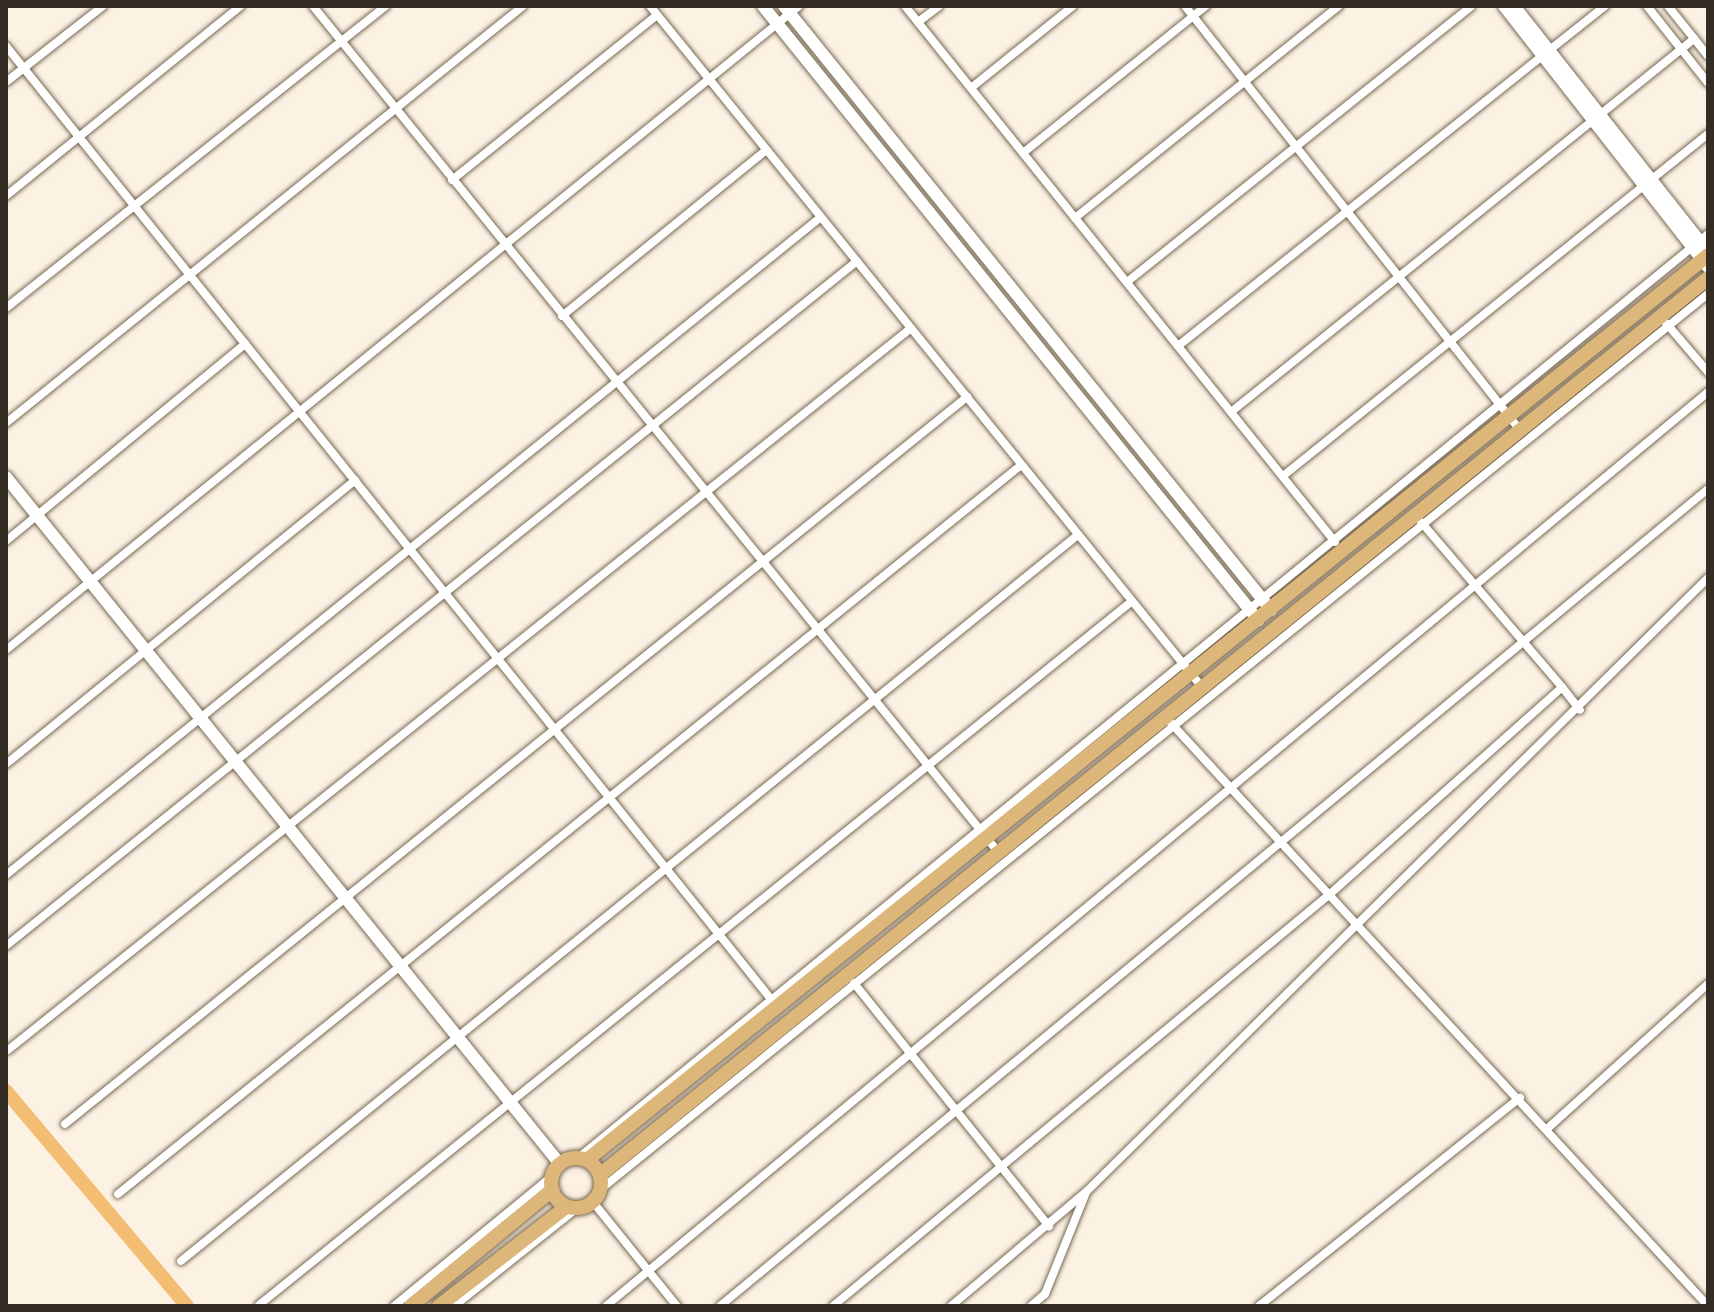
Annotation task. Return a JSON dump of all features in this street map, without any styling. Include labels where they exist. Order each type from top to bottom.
[{"type":"main road","points":[[763,6],[1253,614]]},
{"type":"main road","points":[[1504,6],[1546,52]]},
{"type":"main road","points":[[439,1306],[598,1189],[851,979],[1186,668],[1253,614],[1271,610],[1707,258],[1700,240],[1597,118],[1514,6]]},
{"type":"main road","points":[[791,8],[1271,610]]},
{"type":"main road","points":[[411,1306],[555,1177],[582,1159],[774,1002],[1168,721],[1201,686],[1420,520],[1520,430],[1664,321],[1708,278]]},
{"type":"main road","points":[[6,477],[512,1100],[571,1208]]},
{"type":"main road","points":[[582,1159],[598,1189]]},
{"type":"street","points":[[6,82],[103,6]]},
{"type":"street","points":[[6,196],[241,6]]},
{"type":"street","points":[[313,6],[993,846]]},
{"type":"street","points":[[6,308],[385,6]]},
{"type":"street","points":[[6,423],[523,6]]},
{"type":"street","points":[[650,6],[1201,686]]},
{"type":"street","points":[[905,6],[1343,552]]},
{"type":"street","points":[[918,22],[939,6]]},
{"type":"street","points":[[971,88],[1073,6]]},
{"type":"street","points":[[1185,6],[1520,430]]},
{"type":"street","points":[[1023,153],[1206,6]]},
{"type":"street","points":[[1075,218],[1339,6]]},
{"type":"street","points":[[1127,282],[1471,6]]},
{"type":"street","points":[[1178,346],[1605,6]]},
{"type":"street","points":[[1647,6],[1708,83]]},
{"type":"street","points":[[1668,6],[1708,56]]},
{"type":"street","points":[[6,650],[709,80],[791,8]]},
{"type":"street","points":[[452,180],[657,15]]},
{"type":"street","points":[[1231,412],[1694,39]]},
{"type":"street","points":[[6,46],[774,1002],[977,827],[1186,668]]},
{"type":"street","points":[[1283,476],[1708,134]]},
{"type":"street","points":[[562,316],[766,150]]},
{"type":"street","points":[[6,875],[821,217]]},
{"type":"street","points":[[1253,614],[1261,598],[1700,240]]},
{"type":"street","points":[[6,946],[857,261]]},
{"type":"street","points":[[1049,1226],[851,979],[1664,321],[1708,294]]},
{"type":"street","points":[[1664,321],[1708,372]]},
{"type":"street","points":[[8,1050],[291,827],[911,328]]},
{"type":"street","points":[[6,541],[245,344]]},
{"type":"street","points":[[606,1306],[1708,392]]},
{"type":"street","points":[[65,1124],[967,397]]},
{"type":"street","points":[[118,1194],[1021,465]]},
{"type":"street","points":[[6,764],[355,480]]},
{"type":"street","points":[[720,1306],[1708,489]]},
{"type":"street","points":[[1420,520],[1580,710]]},
{"type":"street","points":[[181,1261],[1078,535]]},
{"type":"street","points":[[951,1306],[1087,1191],[1580,710],[1708,578]]},
{"type":"street","points":[[259,1305],[1132,601]]},
{"type":"street","points":[[833,1306],[1330,894],[1562,687]]},
{"type":"street","points":[[1168,721],[1548,1128],[1705,1305]]},
{"type":"street","points":[[1548,1128],[1708,984]]},
{"type":"street","points":[[1259,1306],[1520,1098]]},
{"type":"street","points":[[394,1306],[555,1177]]},
{"type":"street","points":[[598,1189],[649,1271],[677,1306]]},
{"type":"street","points":[[1031,1306],[1045,1294],[1087,1191]]},
{"type":"street","points":[[454,1306],[571,1208]]},
{"type":"waterway","points":[[6,1091],[187,1306]]}]
